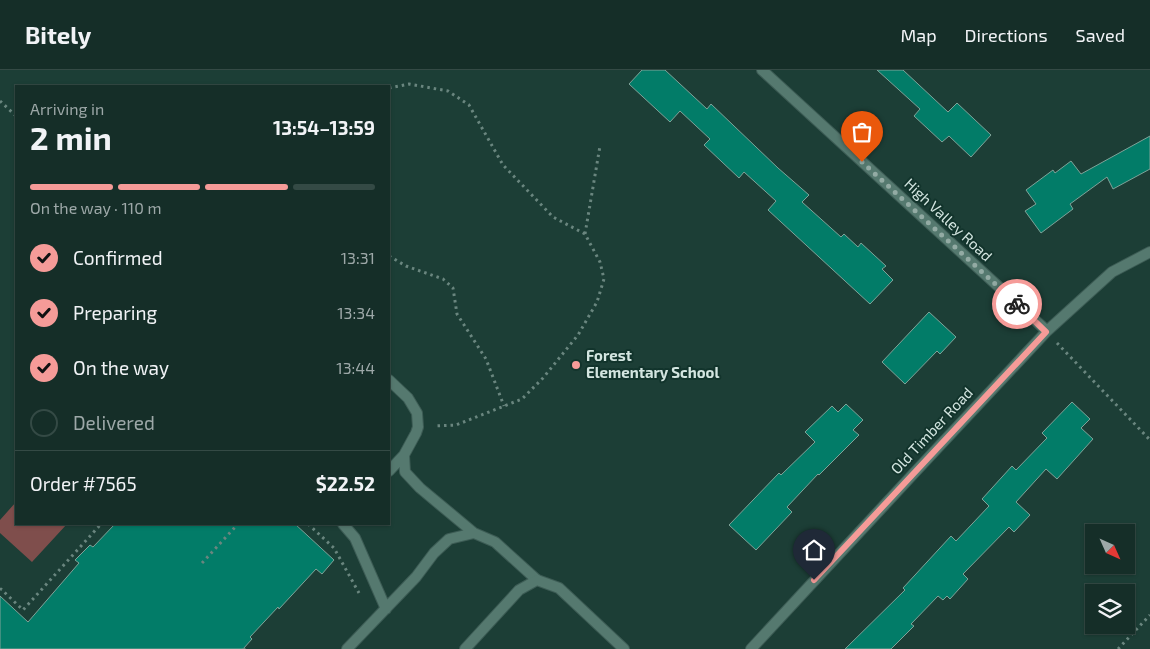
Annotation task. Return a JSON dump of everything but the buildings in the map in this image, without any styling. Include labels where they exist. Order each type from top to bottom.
[{"type":"street","name":"High Valley Road","points":[[762,70],[1046,332]]},
{"type":"street","name":"Old Timber Road","points":[[751,649],[1046,332],[1112,272],[1150,252]]},
{"type":"street","points":[[390,381],[408,398],[413,406],[417,413],[418,427],[404,455],[390,470]]},
{"type":"street","points":[[404,455],[405,472],[420,488],[474,533],[495,542],[536,580],[559,588],[624,649]]},
{"type":"street","points":[[345,525],[355,538],[386,608]]},
{"type":"street","points":[[347,649],[416,577],[434,553],[449,539],[474,533]]},
{"type":"street","points":[[465,649],[519,590],[536,580]]},
{"type":"path","points":[[390,88],[409,84],[448,91],[468,105],[503,165],[553,217],[585,234],[600,262],[604,280],[597,302],[578,335],[543,378],[522,399],[456,425],[418,427]]},
{"type":"path","points":[[0,101],[15,115]]},
{"type":"path","points":[[585,234],[600,146]]},
{"type":"path","points":[[390,257],[406,266],[443,279],[453,288],[457,314],[486,359],[504,406]]},
{"type":"path","points":[[1046,332],[1150,440]]},
{"type":"path","points":[[0,590],[23,610],[100,525]]},
{"type":"path","points":[[202,563],[237,525]]},
{"type":"path","points":[[309,525],[334,548],[361,596]]},
{"type":"path","points":[[1118,649],[1150,615]]},
{"type":"shaded area","points":[[15,503],[15,525],[66,525],[32,562],[0,533],[0,520]]},
{"type":"way so far","points":[[862,162],[1017,304]]},
{"type":"place","name":"Forest Elementary School","points":[[576,365]]},
{"type":"route","points":[[814,580],[1046,332],[1017,304]]}]
